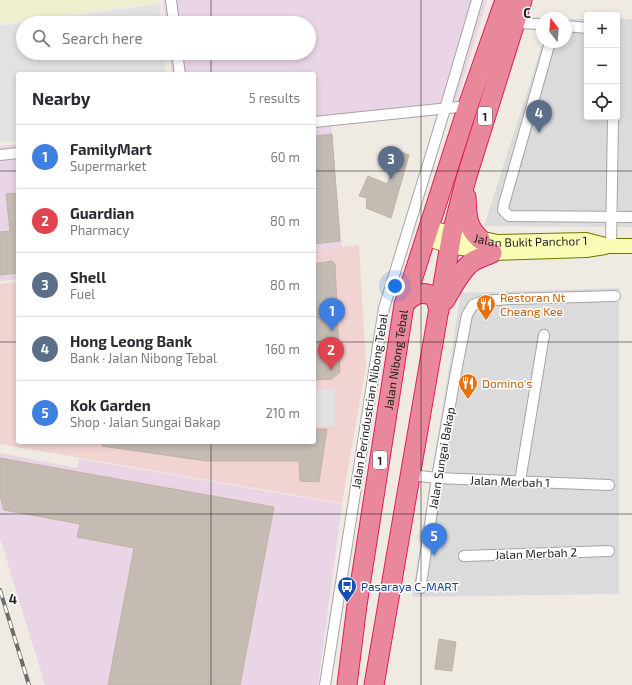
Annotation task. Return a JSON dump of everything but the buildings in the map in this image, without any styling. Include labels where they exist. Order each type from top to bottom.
[{"type":"highway","name":"Jalan Nibong Tebal","points":[[347,685],[357,604],[404,305],[504,0]]},
{"type":"highway","name":"1","points":[[374,685],[451,240],[466,180],[522,0]]},
{"type":"highway","points":[[466,180],[468,219],[471,231],[480,239]]},
{"type":"highway","points":[[439,310],[461,273],[473,262],[492,253]]},
{"type":"highway","points":[[404,305],[416,294],[423,293],[435,297],[439,310]]},
{"type":"street","points":[[171,0],[173,16]]},
{"type":"street","name":"Jalan Perindustrian Nibong Tebal","points":[[325,685],[351,510],[384,308],[477,0]]},
{"type":"street","points":[[515,23],[536,24]]},
{"type":"street","points":[[572,27],[584,28]]},
{"type":"street","name":"Jalan Bukit Panchor 1","points":[[548,48],[503,210],[509,216],[632,217]]},
{"type":"street","points":[[178,60],[180,72]]},
{"type":"street","points":[[316,122],[468,106]]},
{"type":"street","points":[[451,240],[492,253],[586,250],[611,246],[615,217],[613,120]]},
{"type":"street","points":[[0,155],[16,153]]},
{"type":"street","points":[[408,228],[427,233]]},
{"type":"street","name":"Jalan Bukit Panchor 1","points":[[427,233],[451,240],[480,239],[498,242],[586,240],[611,246],[632,246]]},
{"type":"street","name":"Jalan Sungai Bakap","points":[[422,588],[421,584],[437,478],[467,315],[473,305],[483,301],[510,299],[615,296]]},
{"type":"street","points":[[520,481],[544,335]]},
{"type":"street","name":"Jalan Merbah 1","points":[[411,474],[437,478],[609,485]]},
{"type":"street","name":"Jalan Merbah 2","points":[[464,556],[609,551]]},
{"type":"shaded area","points":[[163,0],[487,0],[453,114],[331,125],[342,247],[316,250],[316,72],[172,72],[171,60],[316,60],[316,16],[165,16]]},
{"type":"shaded area","points":[[159,4],[160,16],[72,16]]},
{"type":"shaded area","points":[[572,19],[584,19],[584,120],[620,120],[620,19],[632,19],[632,227],[484,226],[541,48],[572,48]]},
{"type":"shaded area","points":[[16,24],[16,60],[165,60],[166,72],[16,72],[16,140],[0,142],[0,26]]},
{"type":"shaded area","points":[[16,144],[16,280],[0,281],[0,146]]},
{"type":"shaded area","points":[[359,245],[366,366],[342,503],[0,444],[0,284],[16,282],[16,444],[316,444],[316,250]]},
{"type":"shaded area","points":[[619,288],[619,594],[412,597],[461,293]]},
{"type":"shaded area","points":[[316,389],[335,389],[335,426],[316,426]]},
{"type":"shaded area","points":[[0,453],[77,468],[79,459],[342,504],[318,685],[45,685],[0,538]]},
{"type":"green space","points":[[0,0],[158,0],[158,2],[53,16],[16,16],[16,21],[0,23]]},
{"type":"railway","points":[[0,590],[29,685]]},
{"type":"place","name":"Hong Leong Bank","points":[[539,133]]},
{"type":"place","name":"Shell","points":[[391,179]]},
{"type":"place","name":"Restoran Nt Cheang Kee","points":[[486,321]]},
{"type":"place","name":"FamilyMart","points":[[332,331]]},
{"type":"place","name":"Guardian","points":[[331,370]]},
{"type":"place","name":"Domino's","points":[[468,400]]},
{"type":"place","name":"Kok Garden","points":[[434,556]]},
{"type":"place","name":"Pasaraya C-MART","points":[[347,603]]}]
